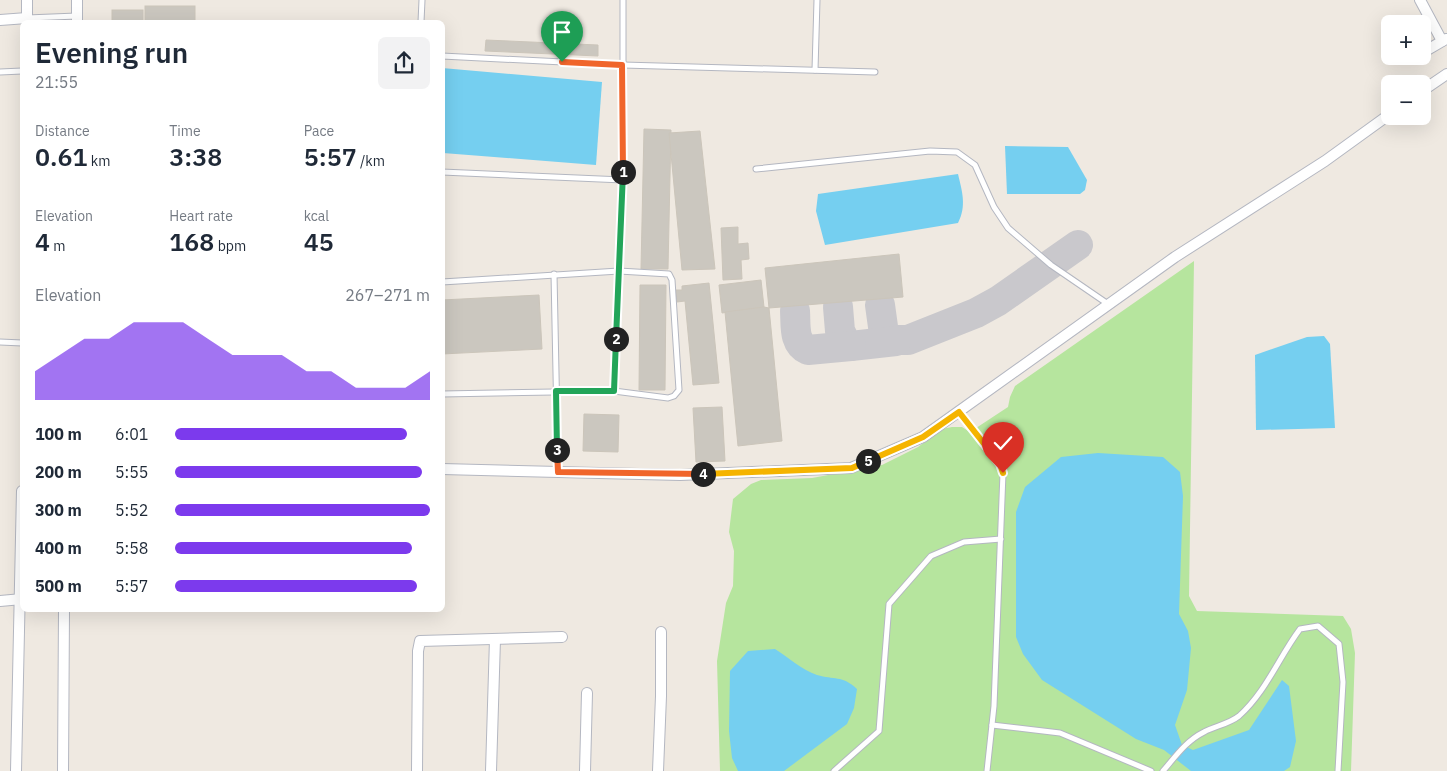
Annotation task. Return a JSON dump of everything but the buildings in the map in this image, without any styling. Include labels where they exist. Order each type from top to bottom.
[{"type":"street","points":[[0,20],[27,20],[27,0]]},
{"type":"street","points":[[77,0],[77,19]]},
{"type":"street","points":[[1420,0],[1445,40],[1431,48]]},
{"type":"street","points":[[1431,85],[1447,74]]},
{"type":"street","points":[[445,469],[680,475],[852,468],[923,437],[1175,257],[1325,161],[1381,121]]},
{"type":"street","points":[[0,601],[20,599]]},
{"type":"street","points":[[16,771],[22,612]]},
{"type":"street","points":[[63,771],[64,612]]},
{"type":"street","points":[[658,771],[661,632]]},
{"type":"street","points":[[417,771],[418,644],[420,641],[562,637]]},
{"type":"street","points":[[491,771],[495,639]]},
{"type":"street","points":[[585,771],[587,693]]},
{"type":"lane","points":[[421,20],[422,0]]},
{"type":"lane","points":[[614,391],[623,180],[623,0]]},
{"type":"lane","points":[[815,70],[817,0]]},
{"type":"lane","points":[[27,20],[77,19]]},
{"type":"lane","points":[[445,56],[622,65],[875,72]]},
{"type":"lane","points":[[0,72],[20,71]]},
{"type":"lane","points":[[756,169],[930,151],[957,152],[975,164],[994,207],[1008,228],[1051,265],[1108,304]]},
{"type":"lane","points":[[445,172],[623,180]]},
{"type":"lane","points":[[445,282],[619,270],[668,274],[671,276],[679,390],[674,396],[668,398],[614,391],[445,394]]},
{"type":"lane","points":[[554,274],[558,472]]},
{"type":"lane","points":[[0,342],[20,343]]},
{"type":"lane","points":[[959,412],[1002,468],[1001,538],[992,725],[987,771]]},
{"type":"lane","points":[[834,771],[879,731],[889,604],[931,556],[964,542],[1001,538]]},
{"type":"lane","points":[[1163,771],[1186,743],[1205,731],[1237,717],[1258,696],[1286,648],[1300,629],[1318,626],[1339,644],[1344,682],[1338,771]]},
{"type":"lane","points":[[992,725],[1060,733],[1151,771]]},
{"type":"green space","points":[[1194,261],[1189,596],[1197,611],[1343,616],[1351,629],[1355,653],[1351,771],[720,771],[717,661],[726,603],[733,586],[734,551],[729,532],[733,499],[751,484],[761,480],[812,478],[882,465],[918,447],[942,429],[962,427],[970,432],[1008,407],[1015,386]]},
{"type":"water","points":[[445,68],[602,82],[596,165],[445,153]]},
{"type":"water","points":[[1005,146],[1068,147],[1087,180],[1085,190],[1080,194],[1007,194]]},
{"type":"water","points":[[958,174],[963,205],[958,223],[825,245],[816,211],[818,194]]},
{"type":"water","points":[[1324,336],[1330,344],[1335,428],[1256,430],[1255,355],[1307,337]]},
{"type":"water","points":[[1098,453],[1163,457],[1180,472],[1183,496],[1179,614],[1188,631],[1191,648],[1187,690],[1175,725],[1182,745],[1193,750],[1249,730],[1282,680],[1289,686],[1296,741],[1290,767],[1284,771],[1191,771],[1164,750],[1136,739],[1042,680],[1023,654],[1016,637],[1016,512],[1025,487],[1061,457]]},
{"type":"water","points":[[775,649],[811,673],[842,680],[852,685],[857,689],[854,708],[847,724],[784,771],[738,771],[732,758],[729,731],[730,671],[748,651]]},
{"type":"taxiway","points":[[880,305],[884,334],[889,340],[908,340],[976,313],[998,301],[1078,245]]},
{"type":"taxiway","points":[[838,307],[840,331],[846,343],[851,346],[896,341]]},
{"type":"taxiway","points":[[795,311],[798,338],[803,347],[808,350],[851,346]]},
{"type":"route","points":[[562,62],[622,65],[623,180],[614,391],[556,391],[558,472],[680,475],[852,468],[923,437],[959,412],[1000,464],[1003,473]]}]
